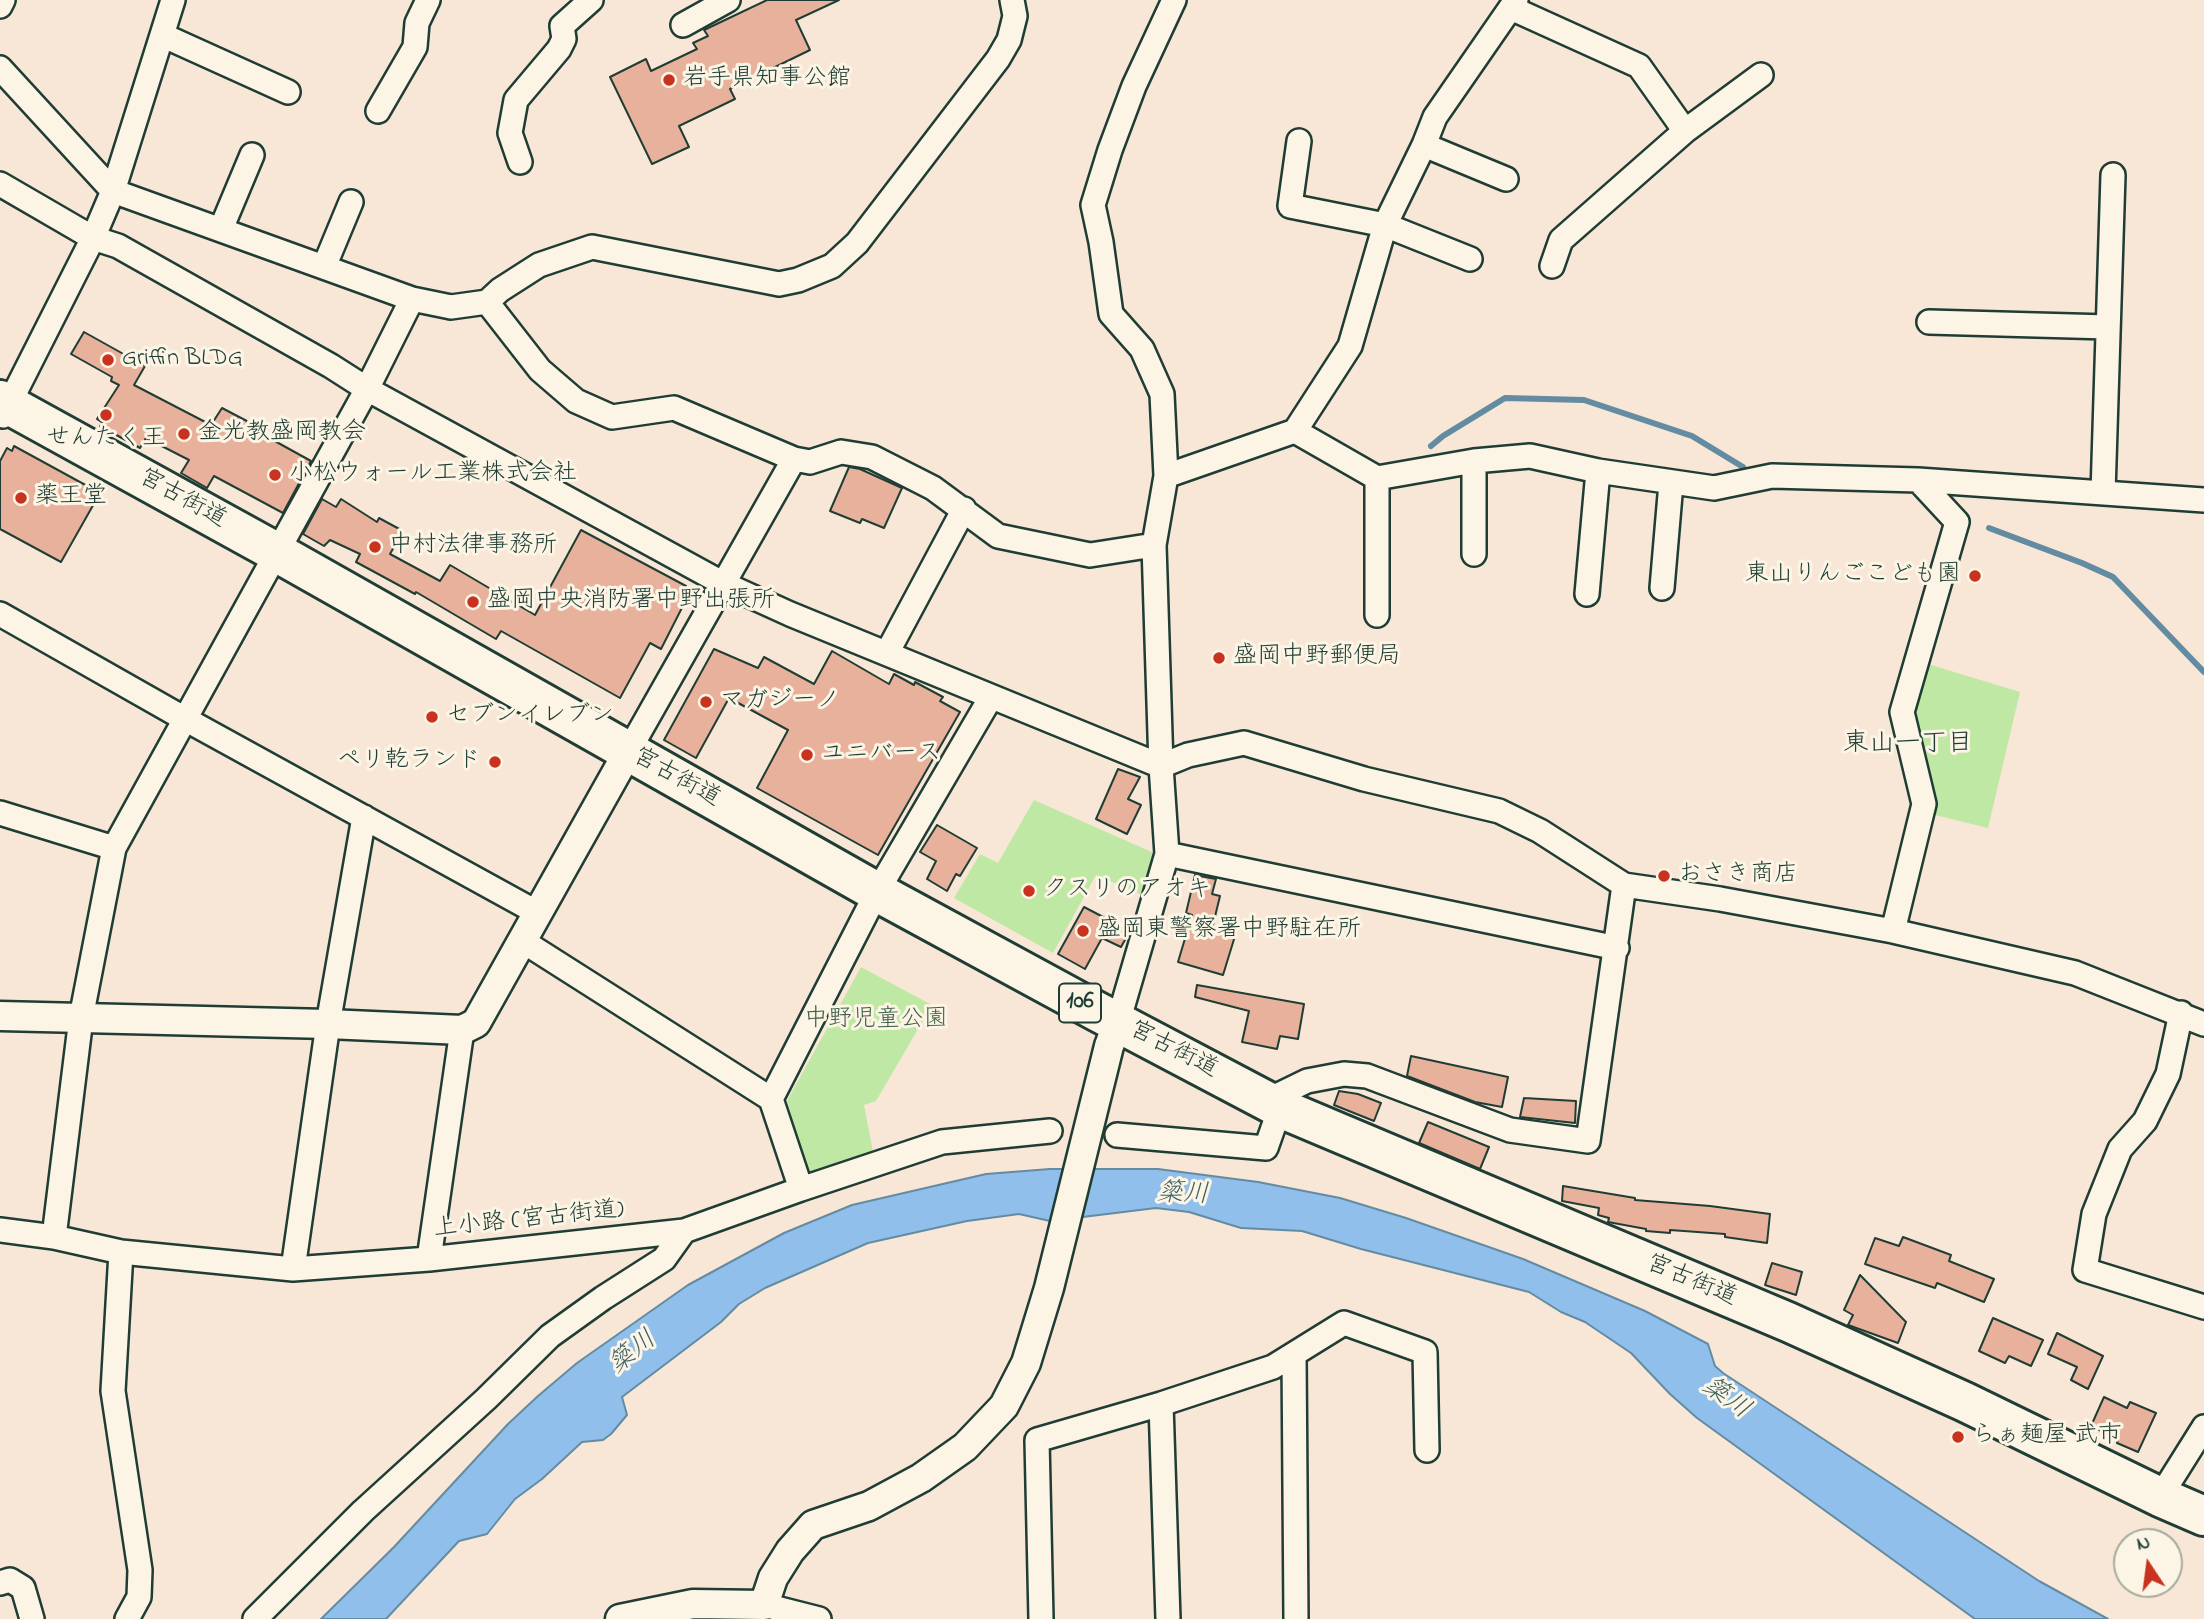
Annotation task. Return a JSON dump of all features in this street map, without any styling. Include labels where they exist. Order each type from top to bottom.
[{"type":"highway","name":"宮古街道","points":[[3,409],[276,552],[877,892],[1274,1104],[1788,1322],[1965,1402],[2204,1516]]},
{"type":"street","points":[[0,6],[4,0]]},
{"type":"street","points":[[3,409],[93,238],[113,191],[173,0]]},
{"type":"street","points":[[378,111],[415,47],[417,23],[428,0]]},
{"type":"street","points":[[520,162],[510,132],[516,100],[559,49],[564,39],[562,26],[591,0]]},
{"type":"street","points":[[683,25],[728,0]]},
{"type":"street","points":[[0,68],[113,191],[412,299],[451,307],[487,302],[500,290],[539,265],[592,247],[779,284],[798,280],[832,266],[858,243],[999,59],[1009,40],[1015,16],[1012,0]]},
{"type":"street","points":[[764,1605],[773,1578],[790,1551],[813,1525],[869,1506],[921,1478],[965,1447],[1004,1406],[1026,1363],[1049,1288],[1109,1046],[1167,854],[1161,766],[1154,545],[1166,476],[1162,394],[1142,349],[1111,314],[1093,205],[1134,86],[1174,0]]},
{"type":"street","points":[[1166,476],[1295,431],[1350,346],[1385,225],[1435,117],[1514,4],[1639,66],[1685,131]]},
{"type":"street","points":[[162,35],[288,92]]},
{"type":"street","points":[[1552,266],[1561,240],[1685,131],[1761,75]]},
{"type":"street","points":[[1300,141],[1290,205],[1385,225],[1470,259]]},
{"type":"street","points":[[1424,145],[1506,179]]},
{"type":"street","points":[[221,229],[252,155]]},
{"type":"street","points":[[2103,493],[2113,175]]},
{"type":"street","points":[[0,184],[93,238],[118,246],[367,389],[724,583],[790,614],[1161,766],[1188,755],[1244,743],[1364,779],[1499,811],[1540,831],[1624,885],[1720,899],[1893,932],[2075,973],[2204,1024]]},
{"type":"street","points":[[324,267],[351,202]]},
{"type":"street","points":[[54,1237],[80,1018],[114,848],[367,389],[412,299]]},
{"type":"street","points":[[487,302],[540,370],[576,401],[611,416],[674,408],[794,459],[810,462],[841,452],[872,457],[933,488],[998,536],[1090,555],[1154,545]]},
{"type":"street","points":[[1929,322],[2108,327]]},
{"type":"street","points":[[1295,431],[1377,478],[1474,461],[1530,456],[1671,484],[1714,488],[1772,476],[1918,480],[2204,500]]},
{"type":"street","points":[[0,1016],[462,1030],[476,1023],[536,912],[794,459]]},
{"type":"street","points":[[1474,461],[1474,554]]},
{"type":"street","points":[[1587,594],[1598,471]]},
{"type":"street","points":[[1377,478],[1377,615]]},
{"type":"street","points":[[1893,932],[1924,804],[1902,712],[1957,522],[1918,480]]},
{"type":"street","points":[[1662,588],[1671,484]]},
{"type":"street","points":[[887,653],[964,509]]},
{"type":"street","points":[[0,614],[536,912]]},
{"type":"street","points":[[771,1099],[877,892],[991,697]]},
{"type":"street","points":[[0,813],[114,848]]},
{"type":"street","points":[[293,1269],[327,1024],[364,817]]},
{"type":"street","points":[[1167,854],[1616,948]]},
{"type":"street","points":[[1117,1135],[1266,1147],[1274,1104],[1307,1081],[1344,1074],[1367,1076],[1510,1130],[1588,1140],[1624,885]]},
{"type":"street","points":[[521,940],[771,1099],[801,1189]]},
{"type":"street","points":[[2180,1013],[2168,1074],[2144,1121],[2120,1149],[2094,1214],[2085,1269],[2204,1307]]},
{"type":"street","points":[[429,1259],[462,1030]]},
{"type":"street","name":"上小路 (宮古街道)","points":[[0,1230],[54,1237],[121,1252],[293,1269],[429,1259],[684,1231],[942,1142],[1051,1131]]},
{"type":"street","points":[[255,1619],[363,1511],[551,1336],[603,1298],[664,1259],[684,1231]]},
{"type":"street","points":[[121,1252],[113,1391],[140,1570],[139,1597],[127,1619]]},
{"type":"street","points":[[1041,1619],[1037,1440],[1161,1404],[1273,1367],[1344,1322],[1425,1352],[1427,1450]]},
{"type":"street","points":[[1294,1354],[1296,1619]]},
{"type":"street","points":[[1161,1404],[1168,1619]]},
{"type":"street","points":[[2160,1497],[2204,1427]]},
{"type":"street","points":[[0,1583],[10,1580],[23,1588],[32,1619]]},
{"type":"street","points":[[620,1619],[693,1604],[764,1605],[819,1619]]},
{"type":"green space","points":[[1928,664],[2020,692],[1988,828],[1931,814],[1914,711]]},
{"type":"green space","points":[[1034,800],[1154,853],[1140,894],[1096,875],[1053,953],[954,898],[980,854],[998,863]]},
{"type":"green space","name":"中野児童公園","points":[[861,967],[932,1005],[876,1101],[864,1105],[873,1152],[807,1175],[787,1101]]},
{"type":"water","name":"簗川","points":[[1050,1169],[1158,1169],[1258,1182],[1340,1198],[1523,1259],[1645,1311],[1708,1344],[1715,1366],[1723,1373],[2039,1581],[2108,1619],[1975,1619],[1697,1418],[1631,1353],[1585,1322],[1561,1312],[1529,1292],[1302,1231],[1241,1228],[1189,1212],[1156,1208],[1050,1221],[1019,1214],[967,1221],[868,1243],[765,1288],[739,1304],[721,1322],[622,1397],[627,1415],[611,1434],[603,1440],[582,1442],[542,1479],[515,1499],[487,1534],[459,1541],[386,1619],[321,1619],[394,1547],[508,1424],[538,1396],[577,1363],[688,1285],[784,1233],[852,1205],[986,1174]]},
{"type":"building","name":"岩手県知事公館","points":[[767,0],[839,0],[796,20],[810,50],[730,89],[735,99],[679,126],[689,147],[652,164],[610,77],[646,59],[651,71],[697,49],[693,43],[708,36],[704,30]]},
{"type":"building","points":[[84,332],[145,366],[134,385],[211,425],[222,408],[264,430],[262,434],[311,461],[283,513],[214,476],[207,488],[181,473],[189,460],[146,438],[140,448],[100,426],[103,423],[97,419],[119,385],[111,381],[112,377],[71,354]]},
{"type":"building","points":[[14,446],[100,493],[61,562],[0,529],[0,461],[7,448],[12,451]]},
{"type":"building","points":[[849,467],[860,469],[902,488],[884,528],[862,519],[860,523],[830,511]]},
{"type":"building","points":[[322,499],[336,507],[341,499],[377,522],[379,518],[403,531],[390,554],[440,581],[450,565],[535,615],[581,530],[686,586],[684,592],[689,594],[661,649],[650,643],[620,698],[501,631],[496,639],[416,592],[415,594],[356,562],[360,554],[330,540],[324,546],[303,534]]},
{"type":"building","points":[[714,649],[758,668],[764,657],[814,684],[832,651],[889,684],[894,674],[914,685],[915,682],[943,697],[940,701],[960,712],[878,855],[757,788],[788,730],[729,698],[696,758],[664,740]]},
{"type":"building","points":[[1118,769],[1140,777],[1128,799],[1141,805],[1127,834],[1096,819]]},
{"type":"building","points":[[937,825],[977,848],[960,876],[956,874],[947,891],[927,879],[936,861],[920,852]]},
{"type":"building","points":[[1195,875],[1216,879],[1212,894],[1220,896],[1212,929],[1235,936],[1223,975],[1178,962],[1192,915],[1186,913]]},
{"type":"building","name":"盛岡東警察署中野駐在所","points":[[1084,907],[1130,931],[1121,947],[1102,938],[1085,969],[1058,954]]},
{"type":"building","points":[[1197,985],[1304,1004],[1298,1039],[1280,1036],[1277,1049],[1242,1042],[1249,1011],[1195,997]]},
{"type":"building","points":[[1411,1056],[1508,1077],[1502,1107],[1475,1102],[1407,1076]]},
{"type":"building","points":[[1339,1091],[1358,1094],[1381,1103],[1374,1121],[1334,1105]]},
{"type":"building","points":[[1524,1098],[1576,1101],[1575,1123],[1520,1117]]},
{"type":"building","points":[[1428,1122],[1489,1147],[1480,1169],[1419,1143]]},
{"type":"building","points":[[1563,1186],[1635,1200],[1770,1214],[1767,1243],[1725,1237],[1725,1234],[1646,1231],[1608,1222],[1609,1218],[1598,1215],[1599,1208],[1562,1201]]},
{"type":"building","points":[[1903,1237],[1951,1255],[1949,1261],[1994,1279],[1984,1302],[1937,1283],[1935,1288],[1865,1264],[1875,1238],[1899,1246]]},
{"type":"building","points":[[1772,1263],[1802,1272],[1796,1295],[1765,1285]]},
{"type":"building","points":[[1860,1275],[1906,1322],[1898,1343],[1848,1325],[1853,1315],[1844,1310]]},
{"type":"building","points":[[1993,1318],[2043,1340],[2031,1366],[2009,1356],[2005,1363],[1979,1351]]},
{"type":"building","points":[[2057,1333],[2103,1356],[2088,1389],[2071,1380],[2077,1367],[2048,1354]]},
{"type":"building","points":[[2104,1397],[2127,1408],[2130,1402],[2156,1413],[2138,1452],[2117,1443],[2118,1439],[2091,1426]]},
{"type":"waterway","points":[[1431,446],[1505,398],[1584,400],[1692,436],[1743,467]]},
{"type":"waterway","points":[[1989,528],[2113,577],[2204,672]]},
{"type":"place","name":"岩手県知事公館","points":[[669,80]]},
{"type":"place","name":"Griffin BLDG","points":[[108,360]]},
{"type":"place","name":"せんたく王","points":[[106,415]]},
{"type":"place","name":"金光教盛岡教会","points":[[184,434]]},
{"type":"place","name":"小松ウォール工業株式会社","points":[[275,475]]},
{"type":"place","name":"薬王堂","points":[[21,498]]},
{"type":"place","name":"中村法律事務所","points":[[375,547]]},
{"type":"place","name":"東山りんごこども園","points":[[1975,576]]},
{"type":"place","name":"盛岡中央消防署中野出張所","points":[[473,602]]},
{"type":"place","name":"盛岡中野郵便局","points":[[1219,658]]},
{"type":"place","name":"マガジーノ","points":[[706,702]]},
{"type":"place","name":"セブンイレブン","points":[[432,717]]},
{"type":"place","name":"ユニバース","points":[[807,755]]},
{"type":"place","name":"ペリ乾ランド","points":[[495,762]]},
{"type":"place","name":"おさき商店","points":[[1664,876]]},
{"type":"place","name":"クスリのアオキ","points":[[1029,891]]},
{"type":"place","name":"盛岡東警察署中野駐在所","points":[[1083,931]]},
{"type":"place","name":"らぁ麺屋 武市","points":[[1958,1437]]},
{"type":"district","name":"東山一丁目","points":[[1908,746]]}]
